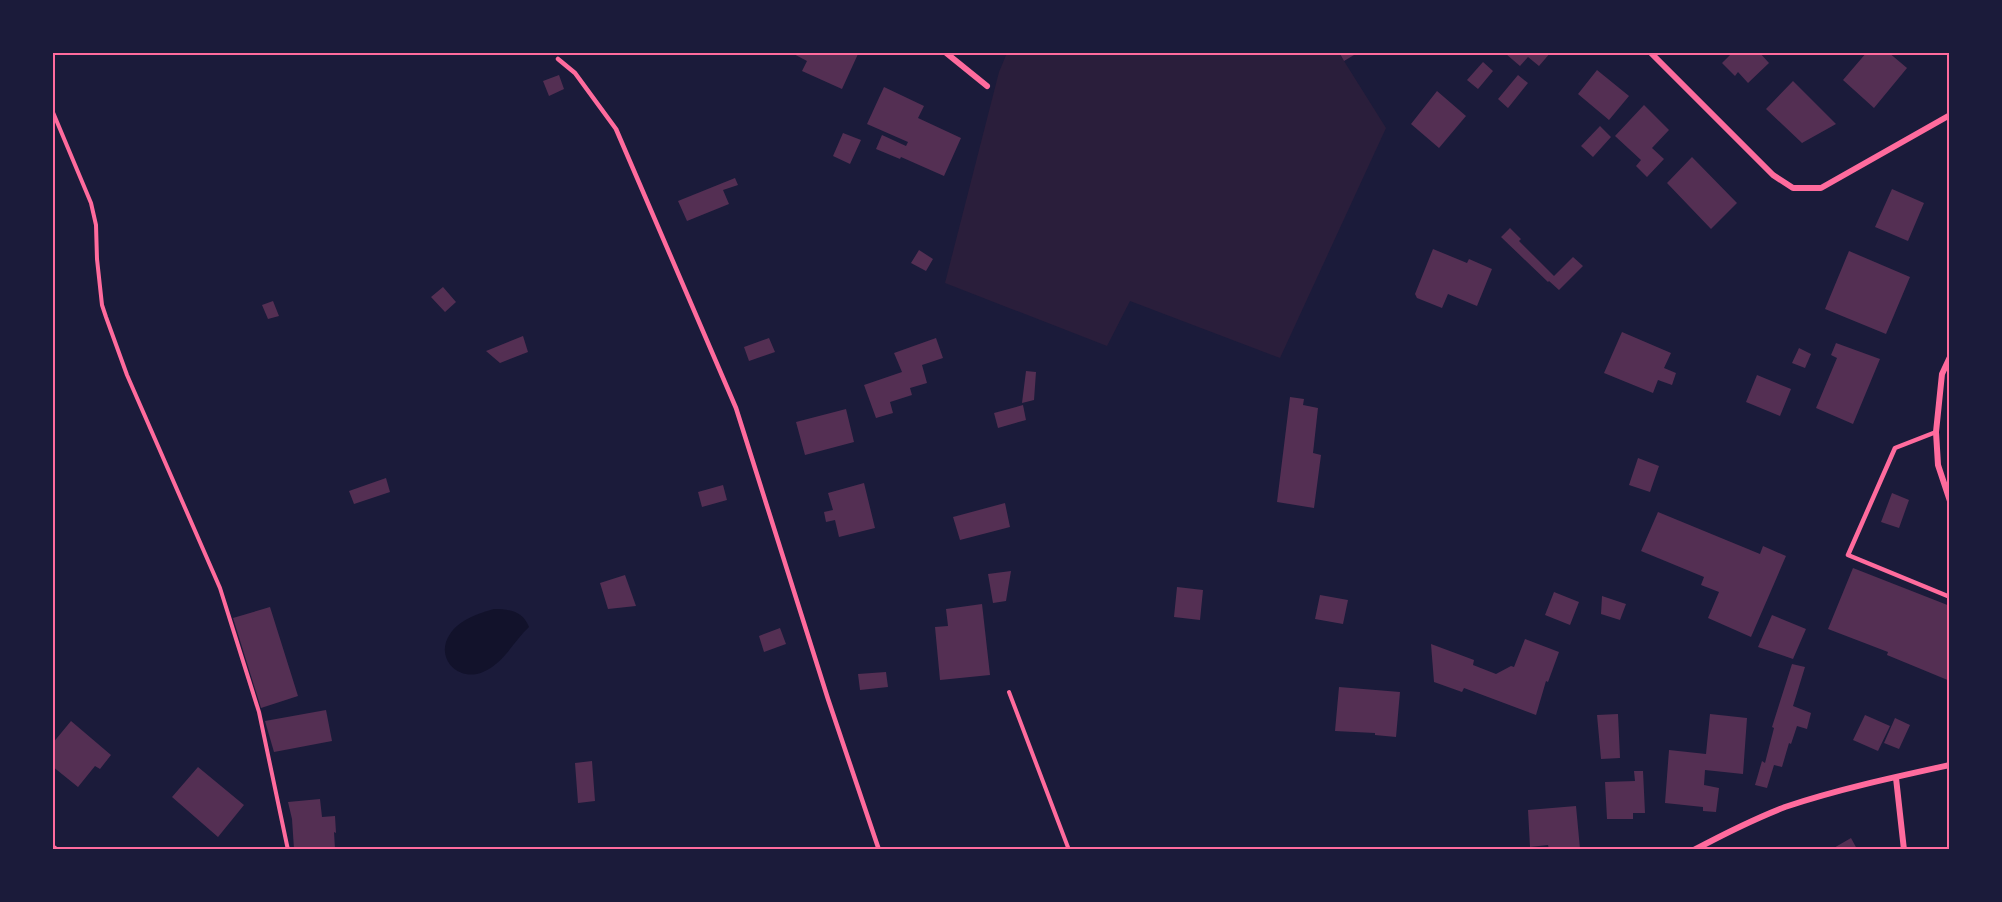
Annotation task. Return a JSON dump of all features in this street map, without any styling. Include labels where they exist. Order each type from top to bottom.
[{"type":"street","points":[[945,52],[987,86]]},
{"type":"street","points":[[1650,52],[1773,175],[1793,188],[1821,188],[1950,115]]},
{"type":"street","points":[[1950,357],[1942,375],[1936,432],[1938,465],[1950,501]]},
{"type":"street","points":[[1694,849],[1785,807],[1844,789],[1950,765]]},
{"type":"street","points":[[1896,778],[1904,849]]},
{"type":"lane","points":[[558,59],[575,73],[616,129],[736,408],[828,699],[879,849]]},
{"type":"lane","points":[[1936,432],[1895,448],[1848,555],[1950,597]]},
{"type":"path","points":[[52,110],[91,202],[96,225],[102,304],[106,317],[127,375],[220,588],[259,712],[288,849]]},
{"type":"path","points":[[1009,692],[1069,849]]},
{"type":"shaded area","points":[[1007,53],[1339,53],[1386,128],[1280,358],[1130,301],[1107,346],[945,283],[999,72]]},
{"type":"shaded area","points":[[494,609],[519,614],[529,627],[503,658],[490,668],[474,674],[457,671],[451,666],[445,651],[450,634],[464,621]]},
{"type":"building","points":[[790,52],[854,52],[858,54],[842,89],[802,71],[807,61]]},
{"type":"building","points":[[1339,52],[1359,52],[1344,61]]},
{"type":"building","points":[[1507,52],[1551,52],[1539,66],[1528,57],[1520,66],[1506,54]]},
{"type":"building","points":[[1733,52],[1759,52],[1769,63],[1748,83],[1738,72],[1735,76],[1722,63]]},
{"type":"building","points":[[1867,52],[1888,52],[1907,68],[1874,108],[1843,80]]},
{"type":"building","points":[[1483,62],[1493,71],[1478,89],[1467,80]]},
{"type":"building","points":[[1597,70],[1629,96],[1609,120],[1578,94]]},
{"type":"building","points":[[559,75],[564,89],[549,96],[543,81]]},
{"type":"building","points":[[1518,75],[1528,83],[1508,108],[1498,99]]},
{"type":"building","points":[[1793,81],[1836,124],[1802,143],[1766,109]]},
{"type":"building","points":[[884,87],[924,106],[918,118],[961,138],[944,176],[876,149],[882,135],[906,146],[908,142],[867,124]]},
{"type":"building","points":[[1437,91],[1466,116],[1439,148],[1411,124]]},
{"type":"building","points":[[1644,105],[1669,130],[1652,148],[1664,159],[1647,177],[1636,166],[1641,160],[1615,136]]},
{"type":"building","points":[[1600,126],[1611,137],[1593,157],[1581,146]]},
{"type":"building","points":[[843,133],[861,140],[850,164],[833,156]]},
{"type":"building","points":[[1692,157],[1737,203],[1711,229],[1667,183]]},
{"type":"building","points":[[735,178],[738,185],[723,190],[729,204],[687,221],[678,201]]},
{"type":"building","points":[[1892,189],[1924,203],[1908,241],[1875,227]]},
{"type":"building","points":[[1510,228],[1521,239],[1519,241],[1554,276],[1573,257],[1583,266],[1559,290],[1501,237]]},
{"type":"building","points":[[1433,249],[1467,263],[1469,259],[1492,269],[1477,306],[1448,294],[1442,308],[1417,298],[1415,294]]},
{"type":"building","points":[[919,250],[933,259],[926,271],[911,263]]},
{"type":"building","points":[[1849,251],[1910,277],[1886,334],[1825,309]]},
{"type":"building","points":[[443,287],[456,302],[445,312],[431,297]]},
{"type":"building","points":[[273,301],[279,316],[268,319],[262,305]]},
{"type":"building","points":[[1622,332],[1671,353],[1664,368],[1676,373],[1672,385],[1658,380],[1653,393],[1604,373]]},
{"type":"building","points":[[523,336],[528,352],[500,363],[486,351]]},
{"type":"building","points":[[769,338],[775,352],[749,361],[744,347]]},
{"type":"building","points":[[936,338],[943,358],[922,365],[927,383],[910,388],[912,395],[890,402],[893,413],[876,418],[864,385],[902,372],[894,353]]},
{"type":"building","points":[[1836,343],[1880,359],[1853,424],[1816,408],[1837,358],[1831,355]]},
{"type":"building","points":[[1799,348],[1811,354],[1805,368],[1792,363]]},
{"type":"building","points":[[1026,371],[1036,372],[1034,400],[1022,403]]},
{"type":"building","points":[[1757,375],[1791,389],[1780,416],[1746,402]]},
{"type":"building","points":[[1290,397],[1304,399],[1303,405],[1318,408],[1313,453],[1321,455],[1314,508],[1277,502]]},
{"type":"building","points":[[1023,405],[1026,420],[998,428],[994,413]]},
{"type":"building","points":[[846,409],[854,442],[805,455],[796,422]]},
{"type":"building","points":[[1638,458],[1659,466],[1650,492],[1629,485]]},
{"type":"building","points":[[386,478],[390,492],[354,504],[349,491]]},
{"type":"building","points":[[864,483],[875,528],[839,537],[835,520],[826,522],[824,512],[833,510],[828,493]]},
{"type":"building","points":[[723,485],[727,500],[702,507],[698,492]]},
{"type":"building","points":[[1892,493],[1909,500],[1899,528],[1881,522]]},
{"type":"building","points":[[1005,503],[1010,527],[960,540],[953,517]]},
{"type":"building","points":[[1658,512],[1760,554],[1763,546],[1786,556],[1751,637],[1708,618],[1719,592],[1701,585],[1704,577],[1641,551]]},
{"type":"building","points":[[1853,568],[1950,606],[1950,681],[1887,655],[1888,652],[1828,629]]},
{"type":"building","points":[[1011,571],[1006,601],[993,603],[988,574]]},
{"type":"building","points":[[625,575],[636,606],[608,609],[600,583]]},
{"type":"building","points":[[1177,587],[1203,590],[1200,620],[1174,617]]},
{"type":"building","points":[[1554,592],[1579,602],[1570,625],[1545,615]]},
{"type":"building","points":[[1320,595],[1348,600],[1343,624],[1315,619]]},
{"type":"building","points":[[1602,596],[1626,604],[1620,620],[1601,614]]},
{"type":"building","points":[[982,604],[990,675],[940,680],[935,627],[948,626],[946,609]]},
{"type":"building","points":[[270,607],[298,696],[261,708],[233,618]]},
{"type":"building","points":[[1772,615],[1806,629],[1793,659],[1758,647]]},
{"type":"building","points":[[780,628],[786,644],[764,652],[759,636]]},
{"type":"building","points":[[1525,639],[1559,652],[1548,682],[1546,681],[1536,715],[1464,688],[1462,692],[1434,682],[1431,644],[1474,660],[1473,665],[1496,674],[1511,666],[1514,667]]},
{"type":"building","points":[[1792,664],[1805,667],[1793,706],[1811,713],[1807,729],[1797,726],[1782,767],[1774,765],[1767,788],[1755,785],[1762,761],[1765,763],[1774,728],[1772,727]]},
{"type":"building","points":[[886,672],[888,687],[860,690],[858,674]]},
{"type":"building","points":[[1339,687],[1400,692],[1396,737],[1375,735],[1375,733],[1335,731]]},
{"type":"building","points":[[326,710],[332,741],[274,752],[265,721]]},
{"type":"building","points":[[1618,714],[1620,758],[1601,759],[1597,715]]},
{"type":"building","points":[[1710,714],[1747,718],[1743,774],[1705,770],[1704,785],[1719,788],[1716,812],[1703,811],[1703,807],[1665,803],[1669,750],[1706,754]]},
{"type":"building","points":[[1865,715],[1890,726],[1878,751],[1853,740]]},
{"type":"building","points":[[1895,718],[1910,725],[1899,749],[1884,743]]},
{"type":"building","points":[[71,721],[111,755],[100,769],[95,766],[78,787],[52,766],[52,744]]},
{"type":"building","points":[[592,761],[595,801],[578,803],[575,763]]},
{"type":"building","points":[[198,767],[244,805],[218,837],[172,797]]},
{"type":"building","points":[[1634,771],[1643,771],[1645,813],[1633,813],[1633,819],[1607,819],[1605,782],[1635,781]]},
{"type":"building","points":[[320,799],[322,817],[335,816],[335,849],[294,849],[292,819],[288,802]]},
{"type":"building","points":[[1576,806],[1580,849],[1549,849],[1548,845],[1530,847],[1528,810]]},
{"type":"building","points":[[1851,838],[1857,849],[1832,849]]}]
